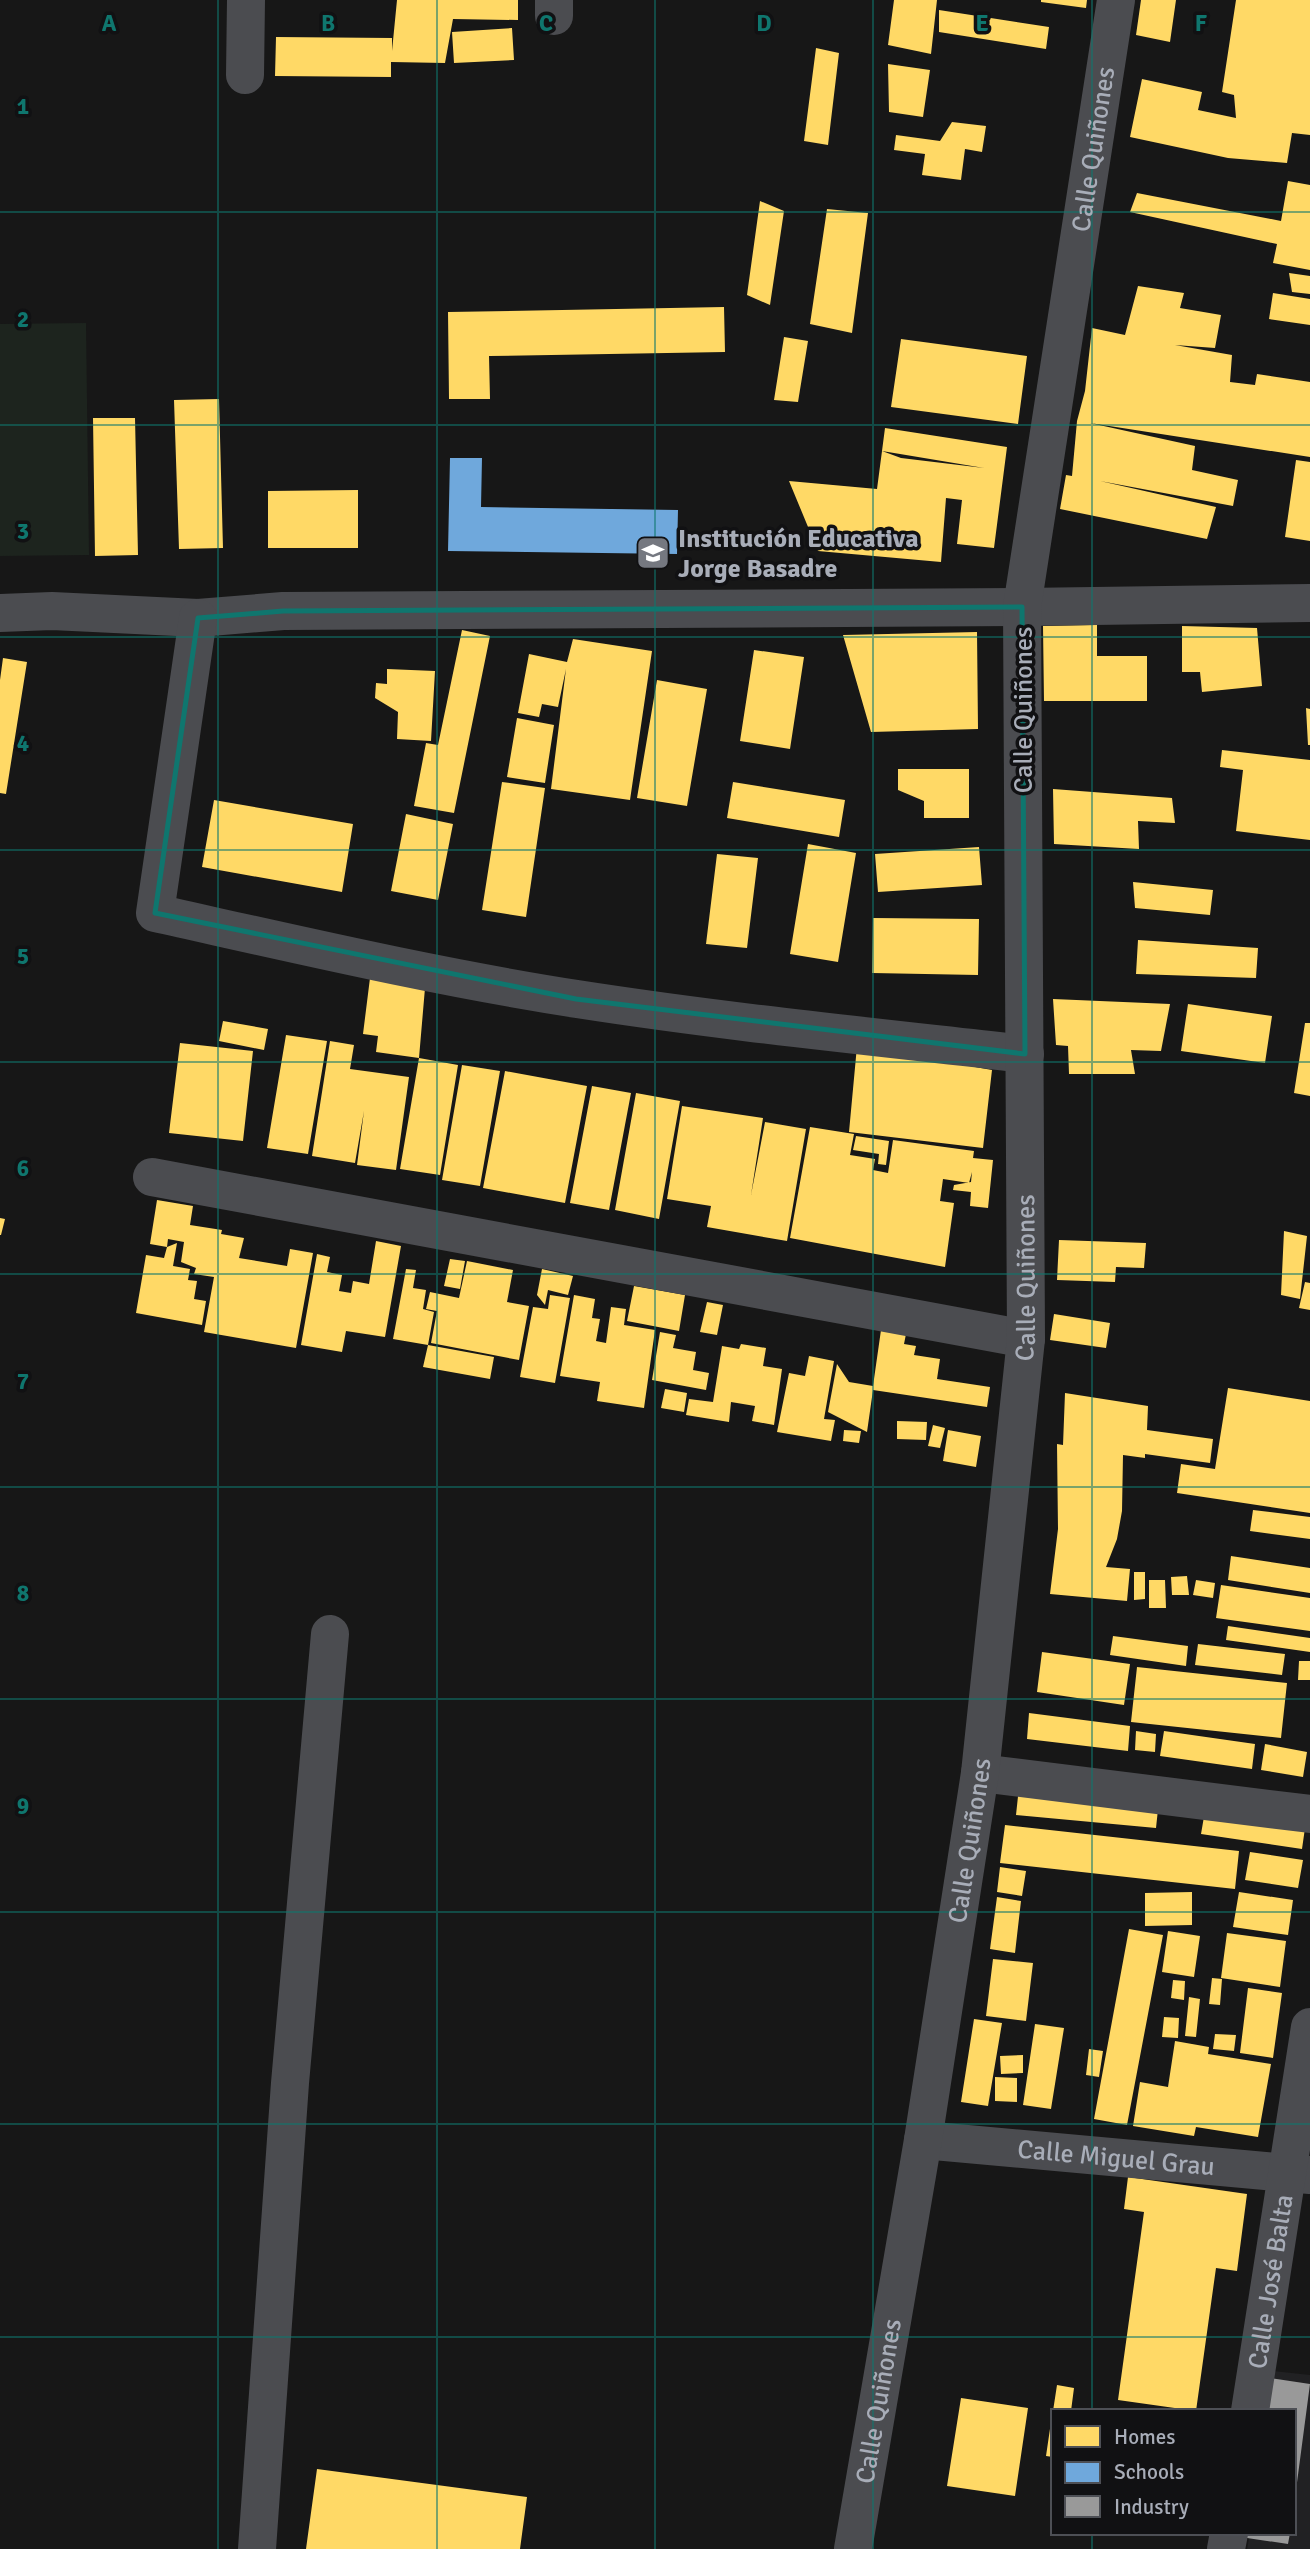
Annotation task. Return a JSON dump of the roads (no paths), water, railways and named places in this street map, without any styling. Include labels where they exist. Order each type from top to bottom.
[{"type":"street","points":[[246,0],[246,75]]},
{"type":"street","name":"Calle Quiñones","points":[[853,2549],[923,2140],[980,1773],[1026,1339],[1022,607],[1116,0]]},
{"type":"street","points":[[0,613],[52,611],[198,618],[283,611],[1310,603]]},
{"type":"street","points":[[198,618],[155,913],[391,964],[576,999],[794,1028],[1025,1054]]},
{"type":"street","points":[[152,1177],[1026,1339]]},
{"type":"street","points":[[257,2549],[290,2083],[330,1634]]},
{"type":"street","points":[[980,1773],[1310,1814]]},
{"type":"street","name":"Calle José Balta","points":[[1250,2409],[1299,2174],[1310,2027]]},
{"type":"street","name":"Calle Miguel Grau","points":[[923,2140],[1299,2174]]},
{"type":"place","name":"Institución Educativa Jorge Basadre","points":[[653,553]]}]
